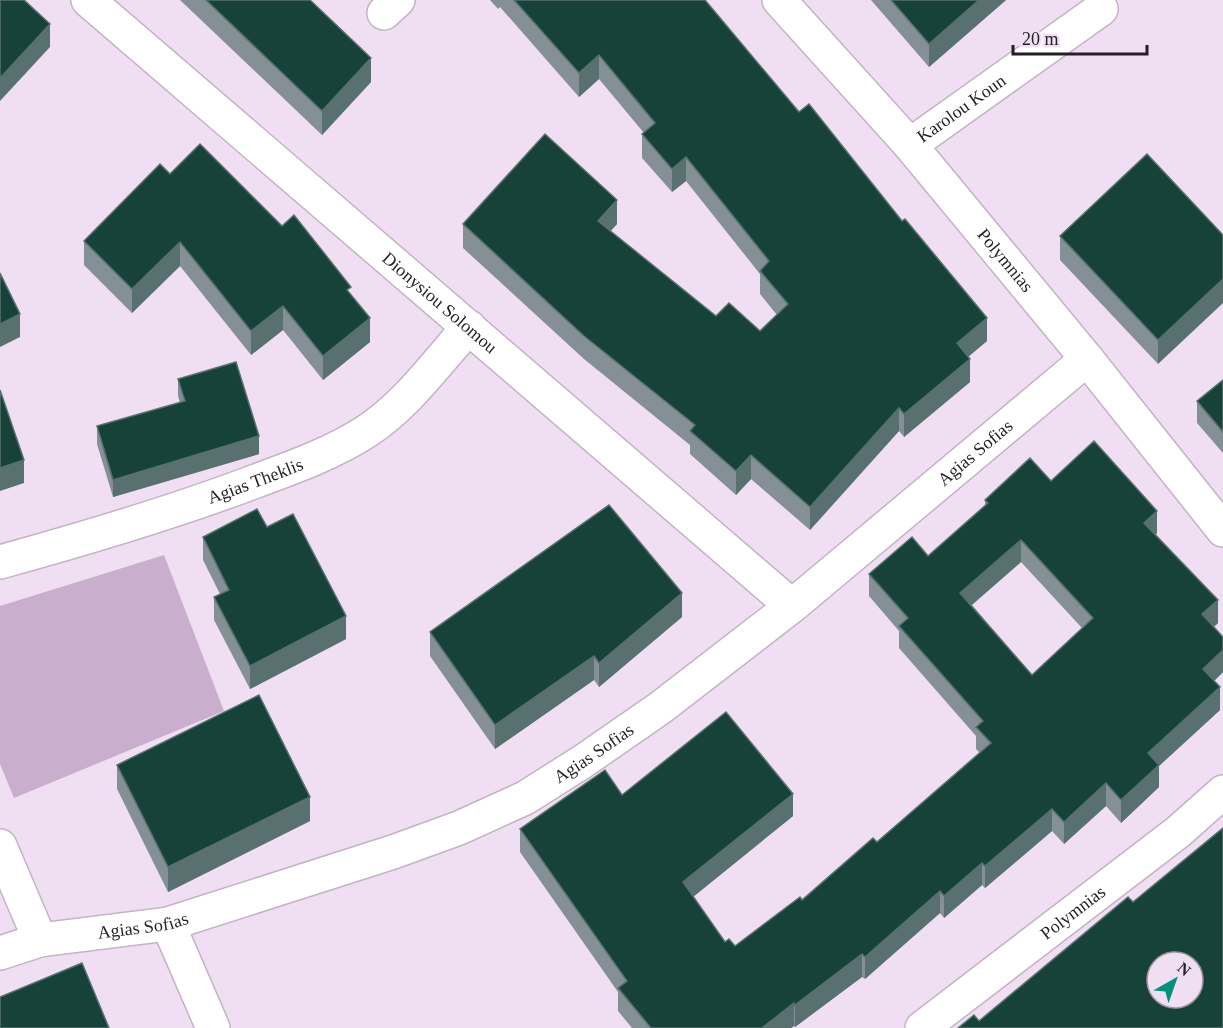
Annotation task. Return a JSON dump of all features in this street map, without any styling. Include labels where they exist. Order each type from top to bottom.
[{"type":"street","name":"Dionysiou Solomou","points":[[88,0],[792,606]]},
{"type":"street","name":"Polymnias","points":[[779,0],[910,145],[1087,359],[1223,530]]},
{"type":"street","name":"Karolou Koun","points":[[910,145],[1101,9]]},
{"type":"street","name":"Agias Theklis","points":[[0,562],[101,534],[187,506],[322,456],[368,430],[402,403],[469,327]]},
{"type":"street","name":"Agias Sofias","points":[[0,953],[40,940],[168,924],[393,852],[459,828],[525,798],[660,708],[792,606],[1087,359]]},
{"type":"street","name":"Polymnias","points":[[922,1028],[1178,832],[1223,792]]},
{"type":"street","points":[[0,846],[40,940]]},
{"type":"street","points":[[168,924],[213,1028]]},
{"type":"shaded area","points":[[164,555],[224,711],[14,798],[0,764],[0,606]]},
{"type":"building","points":[[0,0],[24,0],[50,24],[0,78]]},
{"type":"building","points":[[206,0],[310,0],[371,58],[322,111]]},
{"type":"building","points":[[514,0],[705,0],[799,112],[809,104],[902,221],[905,219],[987,318],[957,343],[970,359],[904,414],[899,408],[810,507],[751,455],[736,471],[690,431],[695,425],[584,336],[463,224],[545,134],[617,200],[598,221],[716,316],[729,303],[760,331],[788,304],[760,271],[769,261],[686,157],[672,169],[642,134],[655,123],[599,55],[579,73]]},
{"type":"building","points":[[891,0],[979,0],[929,44]]},
{"type":"building","points":[[200,144],[282,226],[294,215],[351,287],[347,290],[370,318],[323,356],[283,306],[251,331],[180,242],[132,289],[84,241],[160,164],[170,174]]},
{"type":"building","points":[[1147,154],[1223,235],[1223,279],[1158,340],[1060,236]]},
{"type":"building","points":[[0,273],[20,314],[0,324]]},
{"type":"building","points":[[236,362],[259,436],[113,480],[97,426],[185,401],[178,379]]},
{"type":"building","points":[[1223,380],[1223,432],[1197,401]]},
{"type":"building","points":[[0,390],[24,460],[0,468]]},
{"type":"building","points":[[1094,441],[1157,511],[1144,523],[1218,600],[1202,614],[1223,637],[1223,650],[1203,669],[1220,687],[1148,753],[1159,765],[1121,800],[1106,783],[1064,822],[1052,809],[985,866],[982,863],[944,896],[940,891],[865,957],[862,954],[762,1028],[651,1028],[618,988],[627,981],[520,829],[605,770],[622,795],[726,712],[793,794],[683,882],[725,942],[729,939],[735,946],[800,897],[802,900],[873,838],[877,842],[991,743],[976,727],[983,721],[899,626],[908,618],[869,574],[912,537],[928,556],[988,503],[985,500],[1030,458],[1051,481]],"holes":[[[1021,540],[1093,618],[1032,675],[960,593]]]},
{"type":"building","points":[[609,505],[682,593],[599,663],[594,656],[495,725],[430,632]]},
{"type":"building","points":[[257,509],[267,527],[293,514],[346,616],[250,666],[214,597],[229,590],[203,537]]},
{"type":"building","points":[[259,695],[310,797],[168,867],[117,765]]},
{"type":"building","points":[[1223,828],[1223,1028],[958,1028],[974,1015],[979,1021],[1128,897],[1133,902]]},
{"type":"building","points":[[82,963],[109,1028],[0,1028],[0,997]]}]
